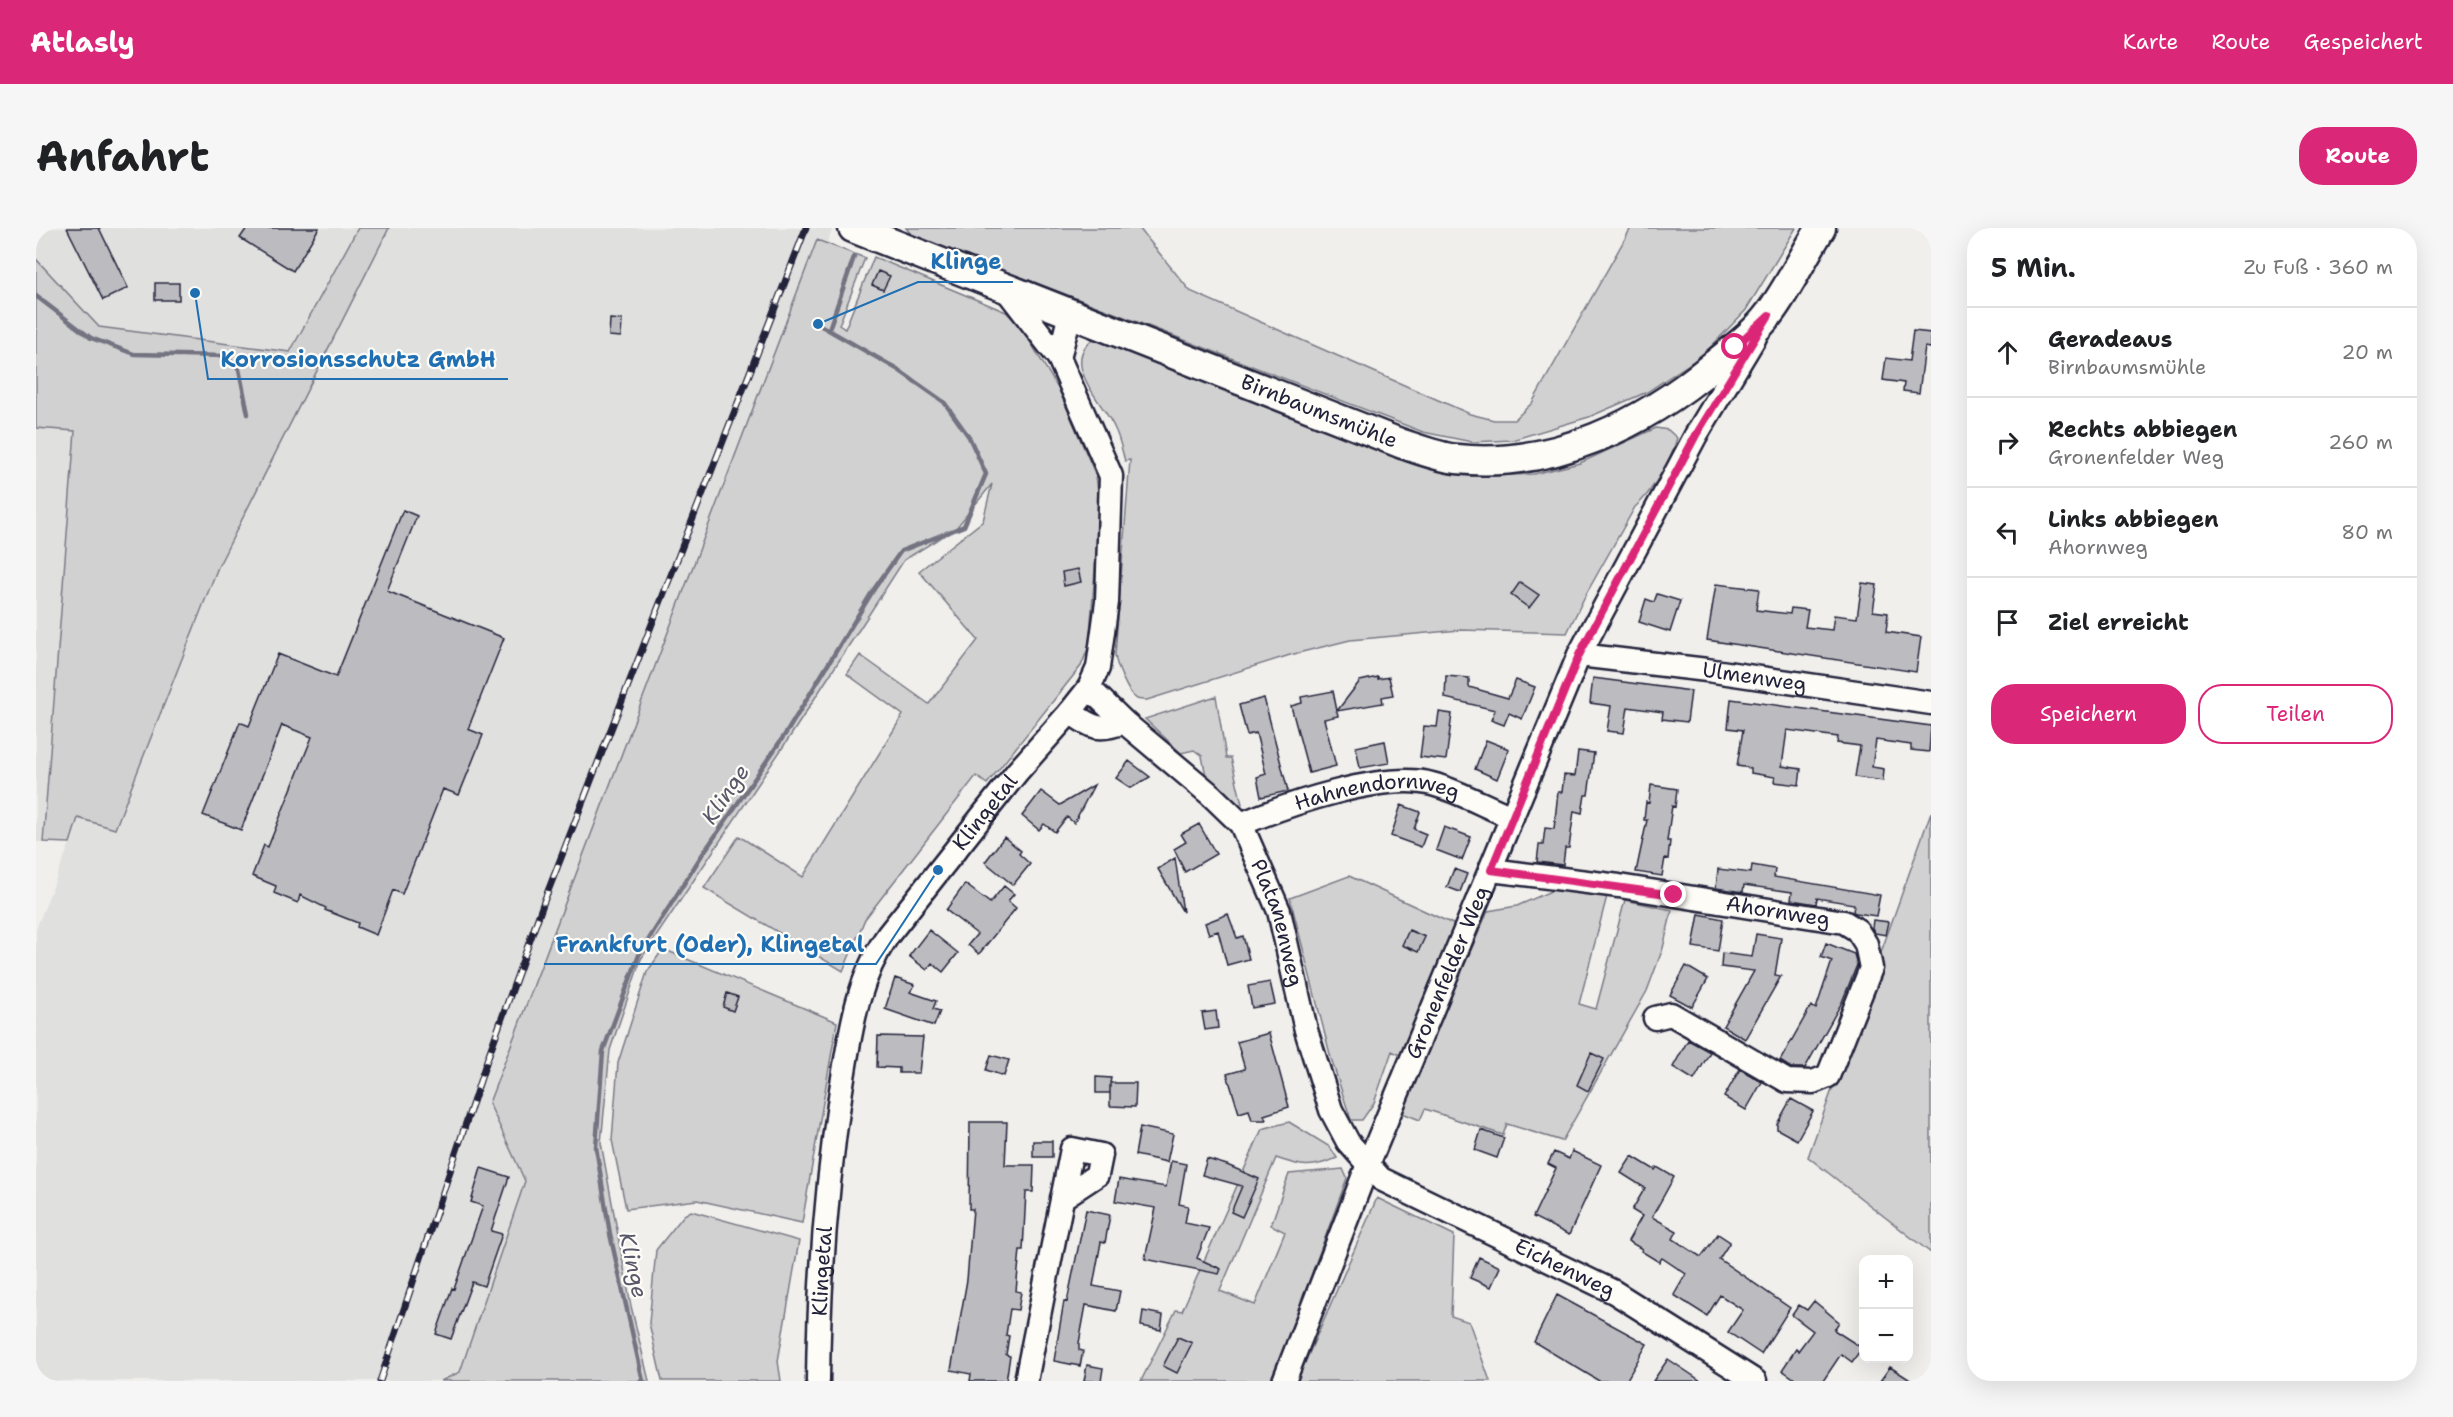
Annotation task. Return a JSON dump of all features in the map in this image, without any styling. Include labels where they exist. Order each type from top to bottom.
[{"type":"main road","name":"Birnbaumsmühle","points":[[853,228],[1409,446],[1456,459],[1501,459],[1541,454],[1587,442],[1626,425],[1664,403],[1701,376],[1769,315]]},
{"type":"main road","name":"Gronenfelder Weg","points":[[1769,315],[1821,228]]},
{"type":"street","name":"Klingetal","points":[[818,1381],[823,1237],[844,1071],[865,976],[876,951],[895,925],[1017,772],[1089,688],[1098,668],[1107,602],[1111,476],[1059,358],[1005,288]]},
{"type":"street","points":[[1059,358],[1070,314]]},
{"type":"street","name":"Gronenfelder Weg","points":[[1284,1381],[1368,1167],[1579,655],[1696,435],[1769,315]]},
{"type":"street","name":"Ulmenweg","points":[[1579,655],[1707,670],[1931,703]]},
{"type":"street","name":"Platanenweg","points":[[1089,688],[1124,722],[1211,795],[1241,824],[1279,910],[1306,1030],[1331,1110],[1348,1142],[1368,1167]]},
{"type":"street","points":[[1070,712],[1086,723],[1106,729],[1124,722]]},
{"type":"street","name":"Hahnendornweg","points":[[1241,824],[1261,815],[1320,797],[1402,781],[1431,784],[1512,817]]},
{"type":"street","name":"Ahornweg","points":[[1491,870],[1619,886],[1844,922],[1857,930],[1866,944],[1871,968],[1828,1076],[1813,1082],[1787,1081],[1671,1014],[1655,1018]]},
{"type":"street","name":"Eichenweg","points":[[1368,1167],[1380,1179],[1614,1293],[1755,1381]]},
{"type":"street","points":[[1026,1381],[1062,1198]]},
{"type":"shaded area","points":[[36,228],[358,228],[290,352],[99,327],[36,259]]},
{"type":"shaded area","points":[[358,228],[389,228],[218,567],[115,829],[78,818],[70,843],[43,842],[75,431],[36,428],[36,259],[99,327],[290,352]]},
{"type":"shaded area","points":[[389,228],[833,228],[827,244],[817,241],[489,1103],[525,1181],[460,1372],[441,1381],[36,1381],[36,929],[78,818],[116,829],[218,567]]},
{"type":"shaded area","points":[[906,228],[1139,228],[1190,291],[1470,414],[1494,420],[1514,420],[1532,403],[1631,228],[1796,228],[1746,310],[1704,354],[1647,392],[1589,417],[1512,440],[1472,442],[1423,432],[912,235]]},
{"type":"shaded area","points":[[817,240],[865,258],[839,325],[845,329],[874,257],[1006,312],[1022,328],[1059,390],[1096,476],[1100,507],[1089,646],[1081,666],[987,784],[976,776],[865,919],[843,971],[704,888],[739,836],[803,877],[903,715],[847,674],[860,655],[929,704],[978,640],[919,571],[983,521],[992,484],[956,528],[904,560],[793,732],[641,959],[610,1050],[601,1143],[631,1306],[649,1381],[441,1381],[460,1372],[525,1181],[489,1103]]},
{"type":"shaded area","points":[[1098,336],[1451,474],[1493,476],[1534,474],[1580,463],[1656,428],[1668,430],[1677,438],[1666,465],[1648,494],[1635,507],[1567,633],[1460,630],[1350,640],[1290,655],[1147,700],[1139,700],[1126,686],[1115,655],[1130,460],[1125,461],[1115,429],[1093,394],[1082,369],[1081,357],[1086,346]]},
{"type":"shaded area","points":[[36,428],[75,430],[43,842],[36,842]]},
{"type":"shaded area","points":[[1216,696],[1226,758],[1231,758],[1242,804],[1236,806],[1206,776],[1202,756],[1194,750],[1181,753],[1145,719]]},
{"type":"shaded area","points":[[1931,812],[1931,1253],[1808,1157]]},
{"type":"shaded area","points":[[1349,876],[1455,925],[1402,1056],[1392,1051],[1374,1103],[1362,1120],[1351,1120],[1331,1058],[1290,898]]},
{"type":"shaded area","points":[[1553,890],[1607,896],[1579,1004],[1596,1009],[1625,900],[1672,910],[1663,948],[1647,991],[1562,1141],[1507,1124],[1503,1135],[1425,1109],[1420,1120],[1400,1112],[1488,911],[1517,906]]},
{"type":"shaded area","points":[[663,949],[837,1022],[802,1223],[697,1200],[626,1209],[612,1140],[618,1063],[647,972]]},
{"type":"shaded area","points":[[1289,1122],[1330,1147],[1337,1158],[1307,1166],[1276,1158],[1220,1291],[1255,1305],[1285,1232],[1271,1225],[1289,1174],[1343,1169],[1347,1178],[1283,1352],[1270,1381],[1141,1381],[1176,1310],[1182,1311],[1262,1129]]},
{"type":"shaded area","points":[[1377,1198],[1454,1235],[1451,1316],[1469,1322],[1490,1381],[1297,1381]]},
{"type":"shaded area","points":[[691,1211],[799,1241],[778,1361],[781,1381],[662,1381],[649,1323],[656,1250],[684,1215]]},
{"type":"building","points":[[67,228],[99,228],[128,288],[103,300]]},
{"type":"building","points":[[247,228],[319,228],[293,271],[240,238]]},
{"type":"building","points":[[878,271],[890,276],[883,290],[872,285]]},
{"type":"building","points":[[155,283],[179,283],[179,300],[155,300]]},
{"type":"building","points":[[610,319],[622,320],[621,337],[609,336]]},
{"type":"building","points":[[1913,331],[1931,333],[1931,348],[1925,347],[1919,393],[1903,391],[1904,383],[1883,380],[1886,358],[1909,361]]},
{"type":"building","points":[[403,510],[417,516],[387,591],[504,638],[468,729],[483,735],[459,795],[443,789],[402,894],[393,890],[376,935],[357,927],[358,923],[325,910],[326,908],[300,895],[298,903],[274,893],[276,886],[252,876],[264,845],[268,847],[312,737],[282,725],[241,830],[203,815],[240,722],[249,726],[278,654],[336,677]]},
{"type":"building","points":[[1078,569],[1081,582],[1064,586],[1062,572]]},
{"type":"building","points":[[1520,582],[1539,595],[1529,608],[1511,595]]},
{"type":"building","points":[[1862,583],[1877,585],[1873,611],[1888,613],[1886,632],[1921,637],[1916,672],[1707,640],[1716,584],[1759,589],[1756,610],[1790,614],[1791,608],[1808,610],[1805,627],[1832,630],[1834,615],[1857,618]]},
{"type":"building","points":[[1657,594],[1680,601],[1670,632],[1639,622],[1646,599],[1654,602]]},
{"type":"building","points":[[1446,676],[1469,678],[1469,687],[1508,698],[1516,680],[1535,687],[1522,719],[1509,713],[1504,725],[1491,720],[1495,710],[1445,698]]},
{"type":"building","points":[[1378,677],[1378,679],[1389,677],[1393,695],[1382,697],[1383,703],[1337,711],[1360,681]]},
{"type":"building","points":[[1593,678],[1691,691],[1687,722],[1662,719],[1663,712],[1628,707],[1624,733],[1607,731],[1611,706],[1590,703]]},
{"type":"building","points":[[1333,691],[1338,716],[1324,719],[1336,766],[1309,773],[1291,706],[1302,703],[1301,697]]},
{"type":"building","points":[[1264,698],[1288,791],[1261,797],[1257,777],[1266,774],[1256,733],[1247,735],[1239,705]]},
{"type":"building","points":[[1731,699],[1931,726],[1929,752],[1911,750],[1911,745],[1876,740],[1872,767],[1884,769],[1883,781],[1855,777],[1860,746],[1837,743],[1838,737],[1787,730],[1782,766],[1801,769],[1799,785],[1774,782],[1775,777],[1751,773],[1751,768],[1737,766],[1743,730],[1728,728]]},
{"type":"building","points":[[1439,712],[1452,714],[1446,760],[1420,757],[1424,726],[1437,727]]},
{"type":"building","points":[[1486,740],[1509,749],[1497,779],[1475,769]]},
{"type":"building","points":[[1385,741],[1389,763],[1360,768],[1356,747]]},
{"type":"building","points":[[1578,751],[1594,753],[1588,795],[1585,795],[1582,813],[1574,811],[1569,848],[1565,848],[1563,865],[1537,862],[1539,845],[1543,845],[1545,828],[1554,829],[1558,792],[1562,792],[1564,775],[1575,776]]},
{"type":"building","points":[[1129,761],[1150,777],[1131,788],[1116,778]]},
{"type":"building","points":[[1094,785],[1074,823],[1067,817],[1055,832],[1044,824],[1039,830],[1022,816],[1041,791],[1060,805]]},
{"type":"building","points":[[1651,785],[1677,789],[1667,841],[1670,841],[1668,859],[1665,858],[1662,876],[1636,872],[1647,820],[1644,820],[1646,802],[1649,803]]},
{"type":"building","points":[[1401,805],[1420,812],[1414,829],[1426,834],[1421,847],[1391,836]]},
{"type":"building","points":[[1199,824],[1216,854],[1185,872],[1174,849],[1186,842],[1181,834]]},
{"type":"building","points":[[1444,827],[1471,837],[1462,860],[1436,850]]},
{"type":"building","points":[[1004,837],[1021,851],[1019,854],[1030,864],[1013,885],[985,862]]},
{"type":"building","points":[[1175,858],[1183,912],[1158,869]]},
{"type":"building","points":[[1752,865],[1775,869],[1774,877],[1880,895],[1876,916],[1853,912],[1854,904],[1817,898],[1816,904],[1791,900],[1792,892],[1744,885],[1743,892],[1716,888],[1718,869],[1751,873]]},
{"type":"building","points":[[1454,869],[1467,874],[1460,892],[1447,887]]},
{"type":"building","points":[[965,884],[990,903],[1004,886],[1014,894],[1008,901],[1016,908],[979,954],[968,945],[977,934],[946,910]]},
{"type":"building","points":[[1228,914],[1237,938],[1243,936],[1249,959],[1227,965],[1218,931],[1209,934],[1205,923]]},
{"type":"building","points":[[1699,914],[1723,919],[1718,951],[1693,947]]},
{"type":"building","points":[[1873,920],[1889,922],[1886,935],[1875,933],[1872,928]]},
{"type":"building","points":[[929,930],[958,953],[943,972],[932,963],[927,970],[909,956]]},
{"type":"building","points":[[1409,930],[1425,937],[1418,952],[1402,945]]},
{"type":"building","points":[[1756,934],[1781,938],[1775,975],[1781,976],[1745,1039],[1723,1026],[1754,971],[1721,967],[1722,953],[1752,957]]},
{"type":"building","points":[[1826,943],[1854,954],[1857,965],[1842,1002],[1805,1068],[1791,1068],[1780,1061],[1811,1006],[1816,1009],[1832,961],[1821,957]]},
{"type":"building","points":[[1686,966],[1708,979],[1692,1007],[1670,995]]},
{"type":"building","points":[[895,978],[915,985],[910,992],[936,1001],[933,1009],[940,1011],[934,1026],[885,1009]]},
{"type":"building","points":[[1270,982],[1275,1004],[1252,1008],[1248,986]]},
{"type":"building","points":[[727,993],[738,997],[733,1011],[723,1007]]},
{"type":"building","points":[[1216,1011],[1218,1028],[1205,1030],[1202,1013]]},
{"type":"building","points":[[1269,1033],[1289,1107],[1264,1115],[1266,1120],[1252,1120],[1249,1110],[1239,1113],[1227,1074],[1245,1069],[1237,1042]]},
{"type":"building","points":[[878,1036],[923,1037],[919,1073],[899,1073],[899,1068],[877,1067]]},
{"type":"building","points":[[1688,1040],[1710,1052],[1694,1080],[1673,1067]]},
{"type":"building","points":[[1591,1053],[1604,1059],[1588,1091],[1577,1085]]},
{"type":"building","points":[[991,1055],[1009,1060],[1004,1076],[986,1070]]},
{"type":"building","points":[[1740,1069],[1762,1082],[1746,1110],[1724,1097]]},
{"type":"building","points":[[1096,1077],[1111,1078],[1110,1083],[1136,1083],[1135,1107],[1110,1106],[1110,1093],[1096,1093]]},
{"type":"building","points":[[1791,1099],[1813,1111],[1797,1140],[1777,1129],[1777,1124]]},
{"type":"building","points":[[970,1122],[1007,1122],[1005,1165],[1034,1165],[1033,1192],[1026,1192],[1023,1250],[1020,1250],[1016,1291],[1021,1292],[1018,1310],[1010,1309],[1006,1335],[1009,1336],[1006,1355],[1010,1356],[1006,1381],[970,1381],[971,1374],[951,1370],[967,1280],[973,1209],[969,1209]]},
{"type":"building","points":[[1140,1127],[1173,1134],[1167,1162],[1135,1155]]},
{"type":"building","points":[[1481,1130],[1504,1138],[1497,1158],[1475,1150]]},
{"type":"building","points":[[1033,1141],[1052,1141],[1052,1157],[1033,1157]]},
{"type":"building","points":[[1572,1151],[1601,1165],[1569,1235],[1533,1217],[1556,1168],[1548,1164],[1554,1152],[1569,1159]]},
{"type":"building","points":[[1632,1156],[1655,1170],[1657,1167],[1674,1177],[1652,1217],[1677,1231],[1673,1239],[1701,1257],[1718,1234],[1730,1242],[1719,1259],[1790,1308],[1761,1354],[1728,1332],[1743,1310],[1720,1295],[1707,1316],[1674,1295],[1686,1274],[1662,1258],[1659,1262],[1628,1241],[1642,1216],[1632,1210],[1645,1188],[1621,1173]]},
{"type":"building","points":[[1207,1159],[1259,1179],[1242,1217],[1231,1212],[1242,1186],[1202,1175]]},
{"type":"building","points":[[1171,1161],[1186,1164],[1179,1204],[1188,1206],[1185,1223],[1209,1228],[1197,1258],[1221,1269],[1219,1274],[1145,1259],[1156,1208],[1115,1201],[1119,1179],[1166,1187]]},
{"type":"building","points":[[481,1168],[509,1177],[491,1231],[502,1234],[484,1286],[472,1282],[451,1339],[436,1334],[483,1206],[471,1202]]},
{"type":"building","points":[[1086,1210],[1110,1215],[1105,1243],[1101,1242],[1093,1286],[1120,1291],[1116,1311],[1086,1305],[1079,1343],[1079,1350],[1083,1351],[1080,1366],[1054,1361],[1064,1301],[1067,1302]]},
{"type":"building","points":[[1479,1257],[1500,1267],[1491,1287],[1470,1278]]},
{"type":"building","points":[[1557,1295],[1647,1344],[1626,1381],[1599,1381],[1534,1342]]},
{"type":"building","points":[[1814,1301],[1839,1322],[1834,1330],[1859,1346],[1859,1352],[1852,1362],[1841,1354],[1823,1381],[1798,1381],[1782,1370],[1796,1349],[1798,1351],[1813,1331],[1792,1315],[1799,1305],[1807,1310]]},
{"type":"building","points":[[1143,1311],[1163,1315],[1161,1330],[1141,1326]]},
{"type":"building","points":[[1178,1337],[1192,1343],[1177,1373],[1163,1366]]},
{"type":"building","points":[[1668,1359],[1701,1381],[1653,1381]]},
{"type":"building","points":[[1087,1365],[1103,1368],[1101,1381],[1084,1381]]},
{"type":"building","points":[[1890,1367],[1912,1381],[1880,1381]]},
{"type":"waterway","points":[[829,329],[854,257]]},
{"type":"waterway","name":"Klinge","points":[[36,296],[91,338],[134,354],[226,356],[239,369],[248,414]]},
{"type":"waterway","name":"Klinge","points":[[643,1381],[610,1234],[596,1147],[603,1051],[639,955],[700,858],[788,730],[874,589],[901,551],[964,526],[986,474],[969,437],[944,402],[897,369],[818,324]]},
{"type":"railway","points":[[380,1381],[488,1057],[543,904],[806,228]]},
{"type":"place","name":"Korrosionsschutz GmbH","points":[[195,293]]},
{"type":"place","name":"Klinge","points":[[818,324]]},
{"type":"place","name":"Frankfurt (Oder), Klingetal","points":[[938,870]]},
{"type":"route","points":[[1674,895],[1491,870],[1579,655],[1696,435],[1769,315],[1735,347]]}]
